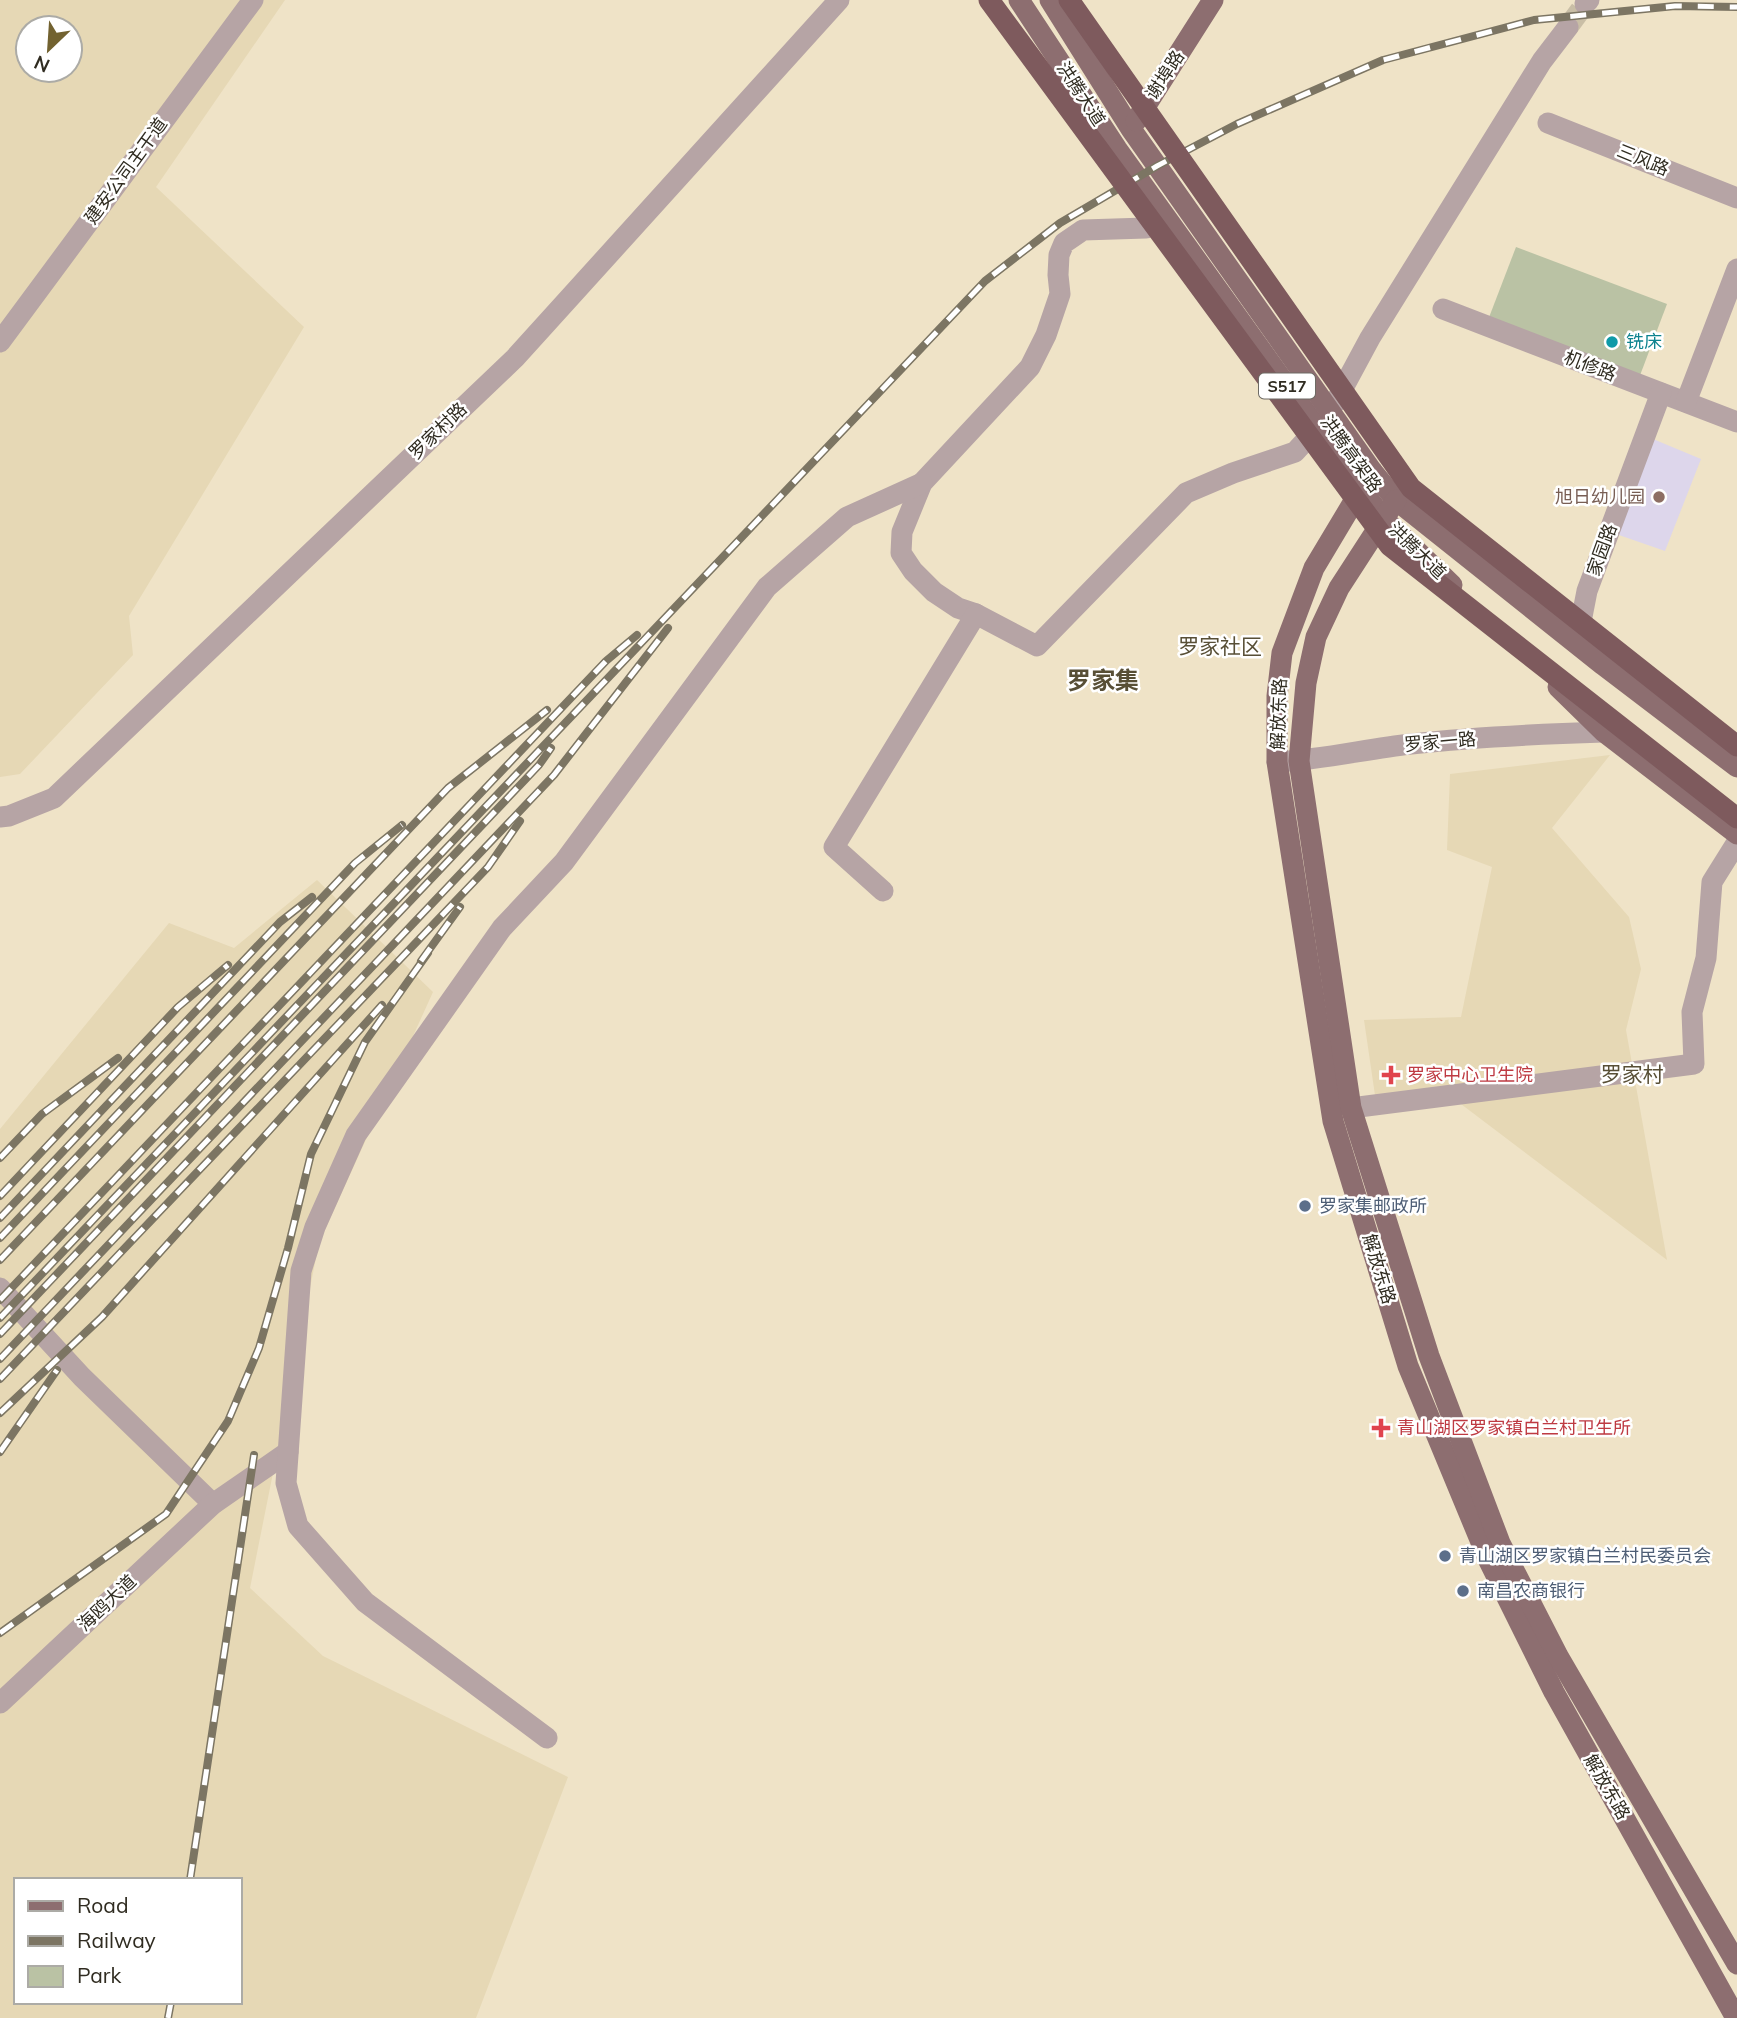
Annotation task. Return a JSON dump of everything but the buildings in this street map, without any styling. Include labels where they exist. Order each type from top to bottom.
[{"type":"highway","name":"洪腾高架路","points":[[989,0],[1391,546],[1737,818]]},
{"type":"highway","name":"洪腾高架路","points":[[1069,0],[1411,488],[1737,746]]},
{"type":"main road","name":"洪腾大道","points":[[1019,0],[1117,149],[1317,428],[1366,479],[1602,665],[1737,767]]},
{"type":"main road","name":"洪腾大道","points":[[1050,0],[1130,129],[1331,410],[1384,519],[1604,732],[1737,834]]},
{"type":"main road","name":"谢埠路","points":[[1117,149],[1213,0]]},
{"type":"main road","name":"解放东路","points":[[1366,479],[1314,568],[1282,653],[1277,696],[1351,1108],[1429,1356],[1500,1543],[1558,1656],[1737,1964]]},
{"type":"main road","name":"解放东路","points":[[1396,500],[1339,588],[1316,637],[1288,761],[1333,1121],[1408,1366],[1488,1559],[1554,1692],[1736,2018]]},
{"type":"street","name":"建安公司主干道","points":[[0,342],[253,0]]},
{"type":"street","name":"罗家村路","points":[[0,817],[9,817],[54,797],[515,358],[839,0]]},
{"type":"street","points":[[1331,410],[1370,338],[1542,61],[1568,27]]},
{"type":"street","name":"三风路","points":[[1548,123],[1737,198]]},
{"type":"street","points":[[1146,228],[1083,230],[1064,243],[1059,255],[1059,294],[1046,335],[1030,367],[922,483],[902,532],[901,553],[913,571],[934,592],[958,608],[976,614],[1037,646],[1186,493],[1233,473],[1295,452],[1317,428]]},
{"type":"street","points":[[1686,402],[1737,269]]},
{"type":"street","name":"机修路","points":[[1443,309],[1737,422]]},
{"type":"street","name":"家园路","points":[[1602,665],[1579,632],[1587,591],[1661,393]]},
{"type":"street","points":[[547,1738],[365,1602],[299,1526],[286,1483],[301,1271],[315,1227],[356,1135],[502,928],[565,862],[767,587],[847,517],[922,483]]},
{"type":"street","points":[[883,891],[834,847],[976,614]]},
{"type":"street","name":"罗家一路","points":[[1288,761],[1410,744],[1604,732]]},
{"type":"street","points":[[1351,1108],[1694,1064],[1692,1012],[1706,958],[1712,882],[1737,842]]},
{"type":"street","points":[[0,1288],[82,1377],[213,1504]]},
{"type":"street","name":"海鸥大道","points":[[0,1703],[213,1504],[288,1451]]},
{"type":"shaded area","points":[[0,0],[285,0],[156,187],[304,327],[129,616],[133,655],[20,774],[0,777]]},
{"type":"shaded area","name":"旭日幼儿园","points":[[1653,439],[1701,459],[1665,551],[1616,534]]},
{"type":"shaded area","points":[[1610,755],[1552,828],[1629,917],[1641,969],[1626,1030],[1667,1260],[1457,1101],[1377,1109],[1364,1020],[1461,1017],[1492,867],[1447,850],[1450,774]]},
{"type":"shaded area","points":[[317,880],[433,992],[319,1243],[250,1588],[323,1656],[568,1777],[476,2018],[0,2018],[0,1129],[169,923],[234,948]]},
{"type":"green space","points":[[1516,247],[1667,304],[1639,378],[1488,320]]},
{"type":"tunnel","points":[[1568,27],[1585,4]]},
{"type":"railway","points":[[0,1318],[985,281],[1060,223],[1157,166],[1237,124],[1383,60],[1534,20],[1675,6],[1737,7]]},
{"type":"railway","points":[[0,1359],[554,775],[668,628]]},
{"type":"railway","points":[[0,1300],[606,661],[637,635]]},
{"type":"railway","points":[[0,1260],[448,788],[547,710]]},
{"type":"railway","points":[[0,1334],[539,765],[551,748]]},
{"type":"railway","points":[[0,1379],[488,867],[520,821]]},
{"type":"railway","points":[[0,1238],[355,863],[402,825]]},
{"type":"railway","points":[[0,1218],[280,922],[312,897]]},
{"type":"railway","points":[[421,961],[460,907]]},
{"type":"railway","points":[[0,1633],[166,1514],[228,1421],[259,1348],[288,1248],[311,1154],[365,1042],[428,953]]},
{"type":"railway","points":[[0,1196],[178,1007],[228,965]]},
{"type":"railway","points":[[0,1413],[102,1317],[382,1005]]},
{"type":"railway","points":[[0,1158],[42,1114],[118,1058]]},
{"type":"railway","points":[[0,1452],[57,1370]]},
{"type":"railway","points":[[190,1878],[254,1455]]},
{"type":"railway","points":[[168,2018],[171,2004]]},
{"type":"place","name":"铣床","points":[[1612,342]]},
{"type":"place","name":"旭日幼儿园","points":[[1659,497]]},
{"type":"place","name":"罗家中心卫生院","points":[[1391,1075]]},
{"type":"place","name":"罗家集邮政所","points":[[1305,1206]]},
{"type":"place","name":"青山湖区罗家镇白兰村卫生所","points":[[1381,1428]]},
{"type":"place","name":"青山湖区罗家镇白兰村民委员会","points":[[1445,1556]]},
{"type":"place","name":"南昌农商银行","points":[[1463,1591]]},
{"type":"district","name":"罗家社区","points":[[1220,647]]},
{"type":"district","name":"罗家集","points":[[1103,681]]},
{"type":"district","name":"罗家村","points":[[1632,1075]]}]
